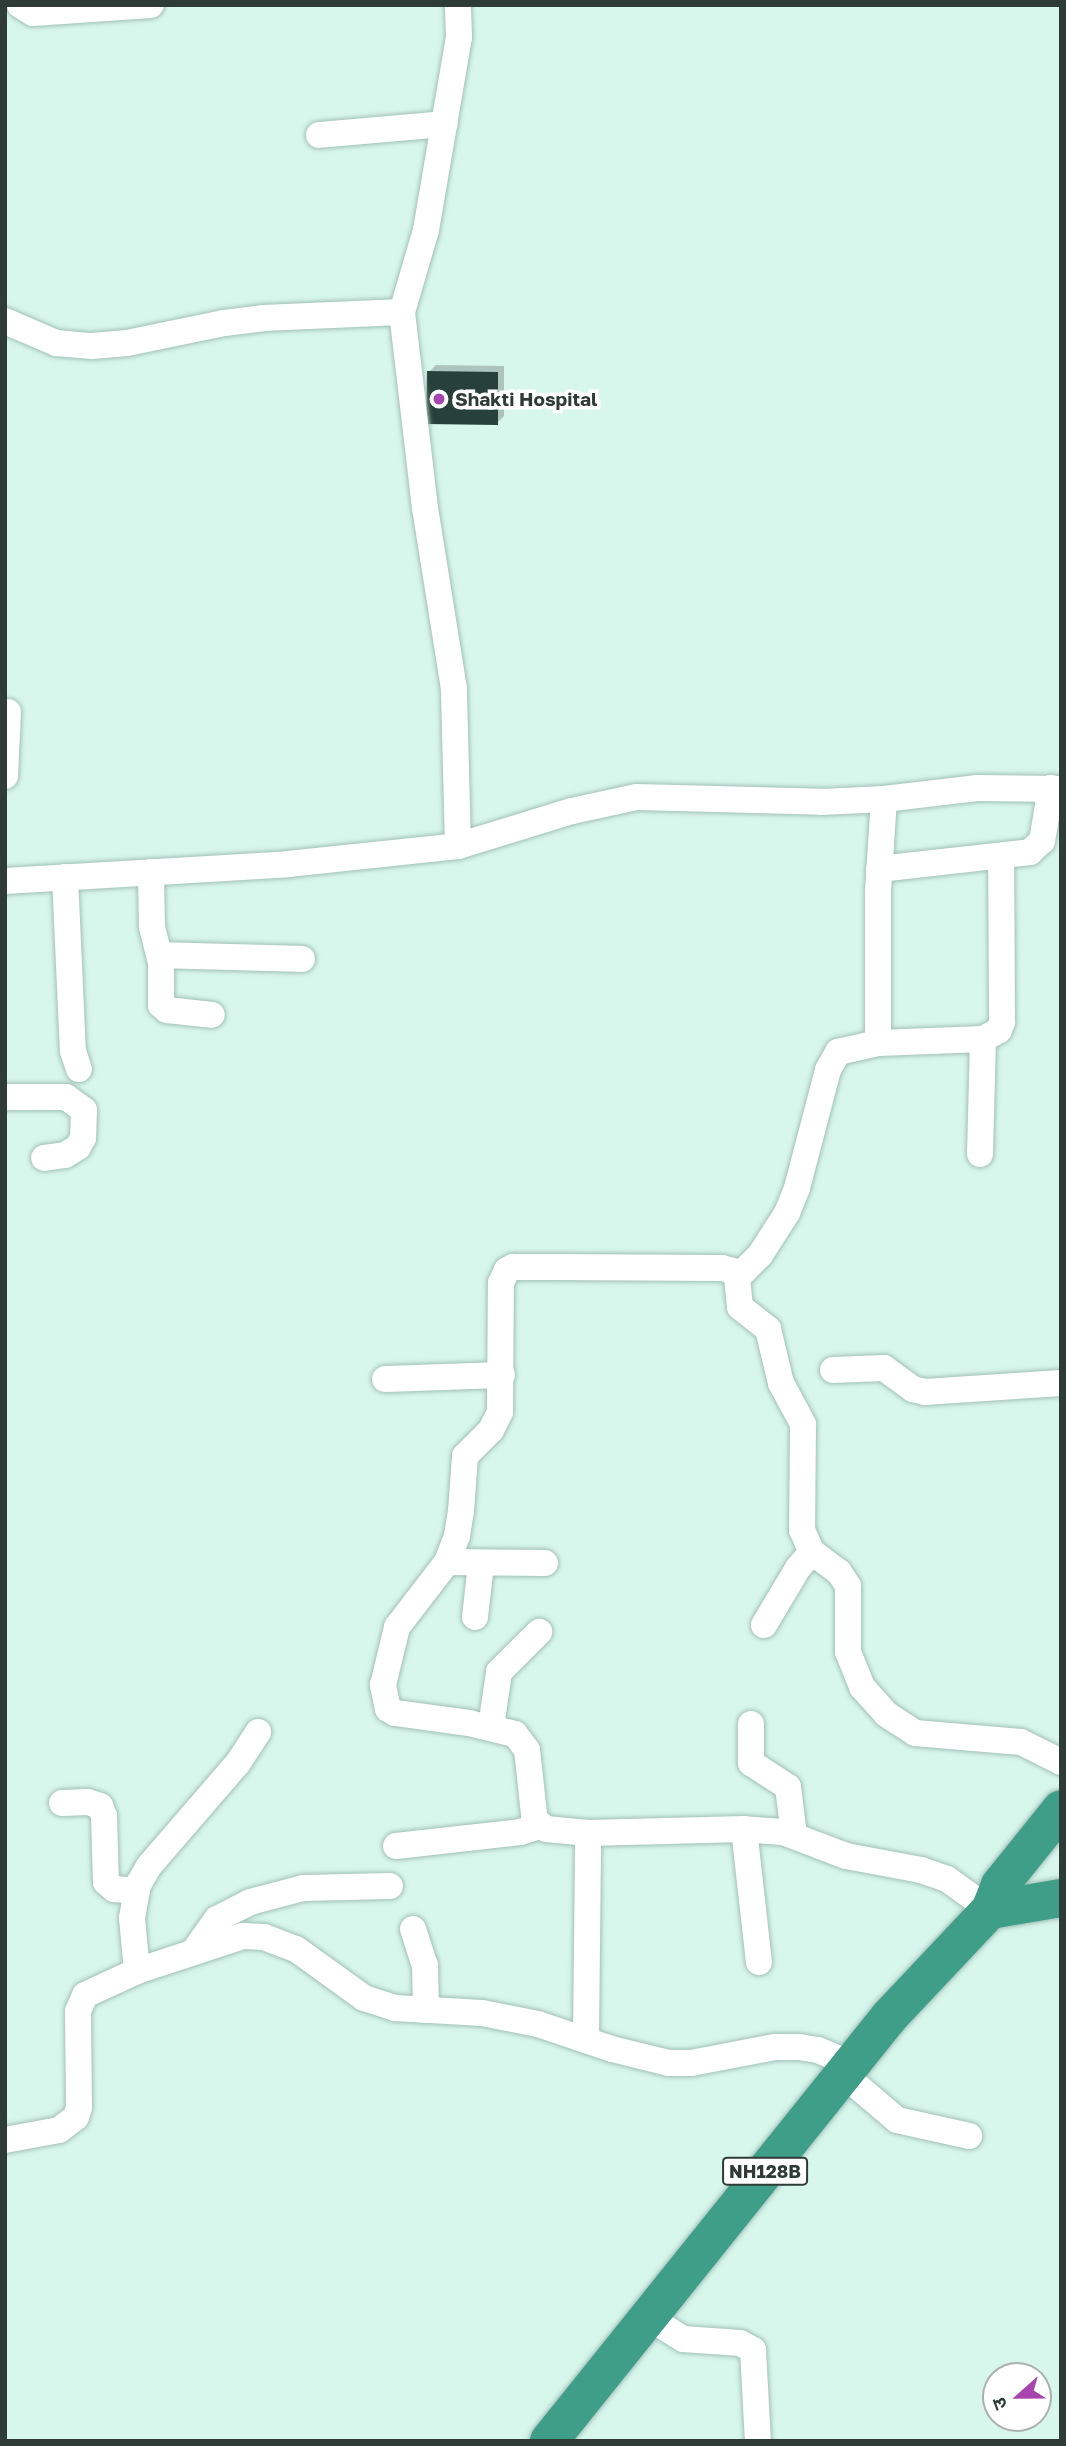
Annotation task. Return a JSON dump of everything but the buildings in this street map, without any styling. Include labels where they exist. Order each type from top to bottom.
[{"type":"highway","points":[[990,1910],[1000,1885],[1044,1851],[1061,1808]]},
{"type":"highway","points":[[990,1910],[1061,1898]]},
{"type":"highway","name":"NH128B","points":[[549,2441],[889,2017],[990,1910]]},
{"type":"street","points":[[20,5],[33,13],[151,5]]},
{"type":"street","points":[[458,5],[459,37],[426,230],[402,312],[425,508],[454,689],[458,846]]},
{"type":"street","points":[[319,135],[445,124]]},
{"type":"street","points":[[5,321],[56,343],[92,346],[127,343],[223,323],[263,318],[402,312]]},
{"type":"street","points":[[5,776],[8,712]]},
{"type":"street","points":[[5,881],[302,863],[458,846],[572,811],[637,797],[822,802],[884,799],[977,788],[1056,788],[1039,847],[1030,852],[879,869]]},
{"type":"street","points":[[878,1043],[879,869],[884,799]]},
{"type":"street","points":[[737,1278],[760,1255],[787,1213],[797,1188],[833,1058],[846,1048],[878,1043],[983,1039],[993,1036],[1002,1022],[1001,856]]},
{"type":"street","points":[[151,872],[152,927],[160,955],[161,1005],[167,1010],[212,1015]]},
{"type":"street","points":[[65,877],[73,1051],[79,1069]]},
{"type":"street","points":[[160,955],[302,959]]},
{"type":"street","points":[[980,1154],[983,1039]]},
{"type":"street","points":[[5,1097],[66,1097],[84,1110],[83,1138],[78,1147],[65,1156],[44,1158]]},
{"type":"street","points":[[540,1826],[534,1814],[527,1750],[515,1734],[491,1727],[395,1713],[385,1704],[383,1685],[397,1627],[447,1562],[457,1536],[465,1456],[495,1424],[500,1412],[501,1283],[507,1270],[513,1267],[722,1268],[733,1271],[737,1278],[740,1307],[768,1329],[781,1383],[803,1424],[802,1531],[812,1552],[845,1577],[849,1593],[848,1652],[862,1687],[886,1714],[915,1733],[1021,1742],[1061,1762]]},
{"type":"street","points":[[833,1370],[869,1366],[884,1368],[913,1389],[925,1392],[1061,1383]]},
{"type":"street","points":[[385,1379],[502,1375]]},
{"type":"street","points":[[764,1625],[794,1574],[812,1552]]},
{"type":"street","points":[[447,1562],[545,1563]]},
{"type":"street","points":[[475,1617],[481,1564]]},
{"type":"street","points":[[491,1727],[499,1672],[538,1632]]},
{"type":"street","points":[[751,1724],[751,1763],[788,1787],[794,1835]]},
{"type":"street","points":[[137,1971],[132,1918],[136,1891],[149,1866],[232,1771],[258,1732]]},
{"type":"street","points":[[62,1803],[88,1802],[100,1806],[104,1816],[106,1881],[114,1889],[136,1891]]},
{"type":"street","points":[[396,1846],[501,1835],[540,1826],[558,1832],[588,1833],[744,1829],[794,1835],[846,1856],[921,1870],[947,1879],[990,1910]]},
{"type":"street","points":[[744,1829],[759,1962]]},
{"type":"street","points":[[586,2040],[588,1833]]},
{"type":"street","points":[[195,1950],[217,1919],[250,1902],[303,1888],[390,1886]]},
{"type":"street","points":[[413,1929],[425,1965],[426,2010]]},
{"type":"street","points":[[5,2140],[59,2130],[76,2117],[79,2108],[80,2003],[96,1989],[195,1950],[243,1936],[277,1940],[296,1949],[371,2001],[395,2008],[482,2013],[538,2024],[669,2063],[691,2063],[775,2047],[818,2050],[847,2069],[897,2120],[969,2136]]},
{"type":"street","points":[[649,2317],[683,2339],[740,2343],[753,2350],[758,2441]]},
{"type":"place","name":"Shakti Hospital","points":[[439,399]]}]
